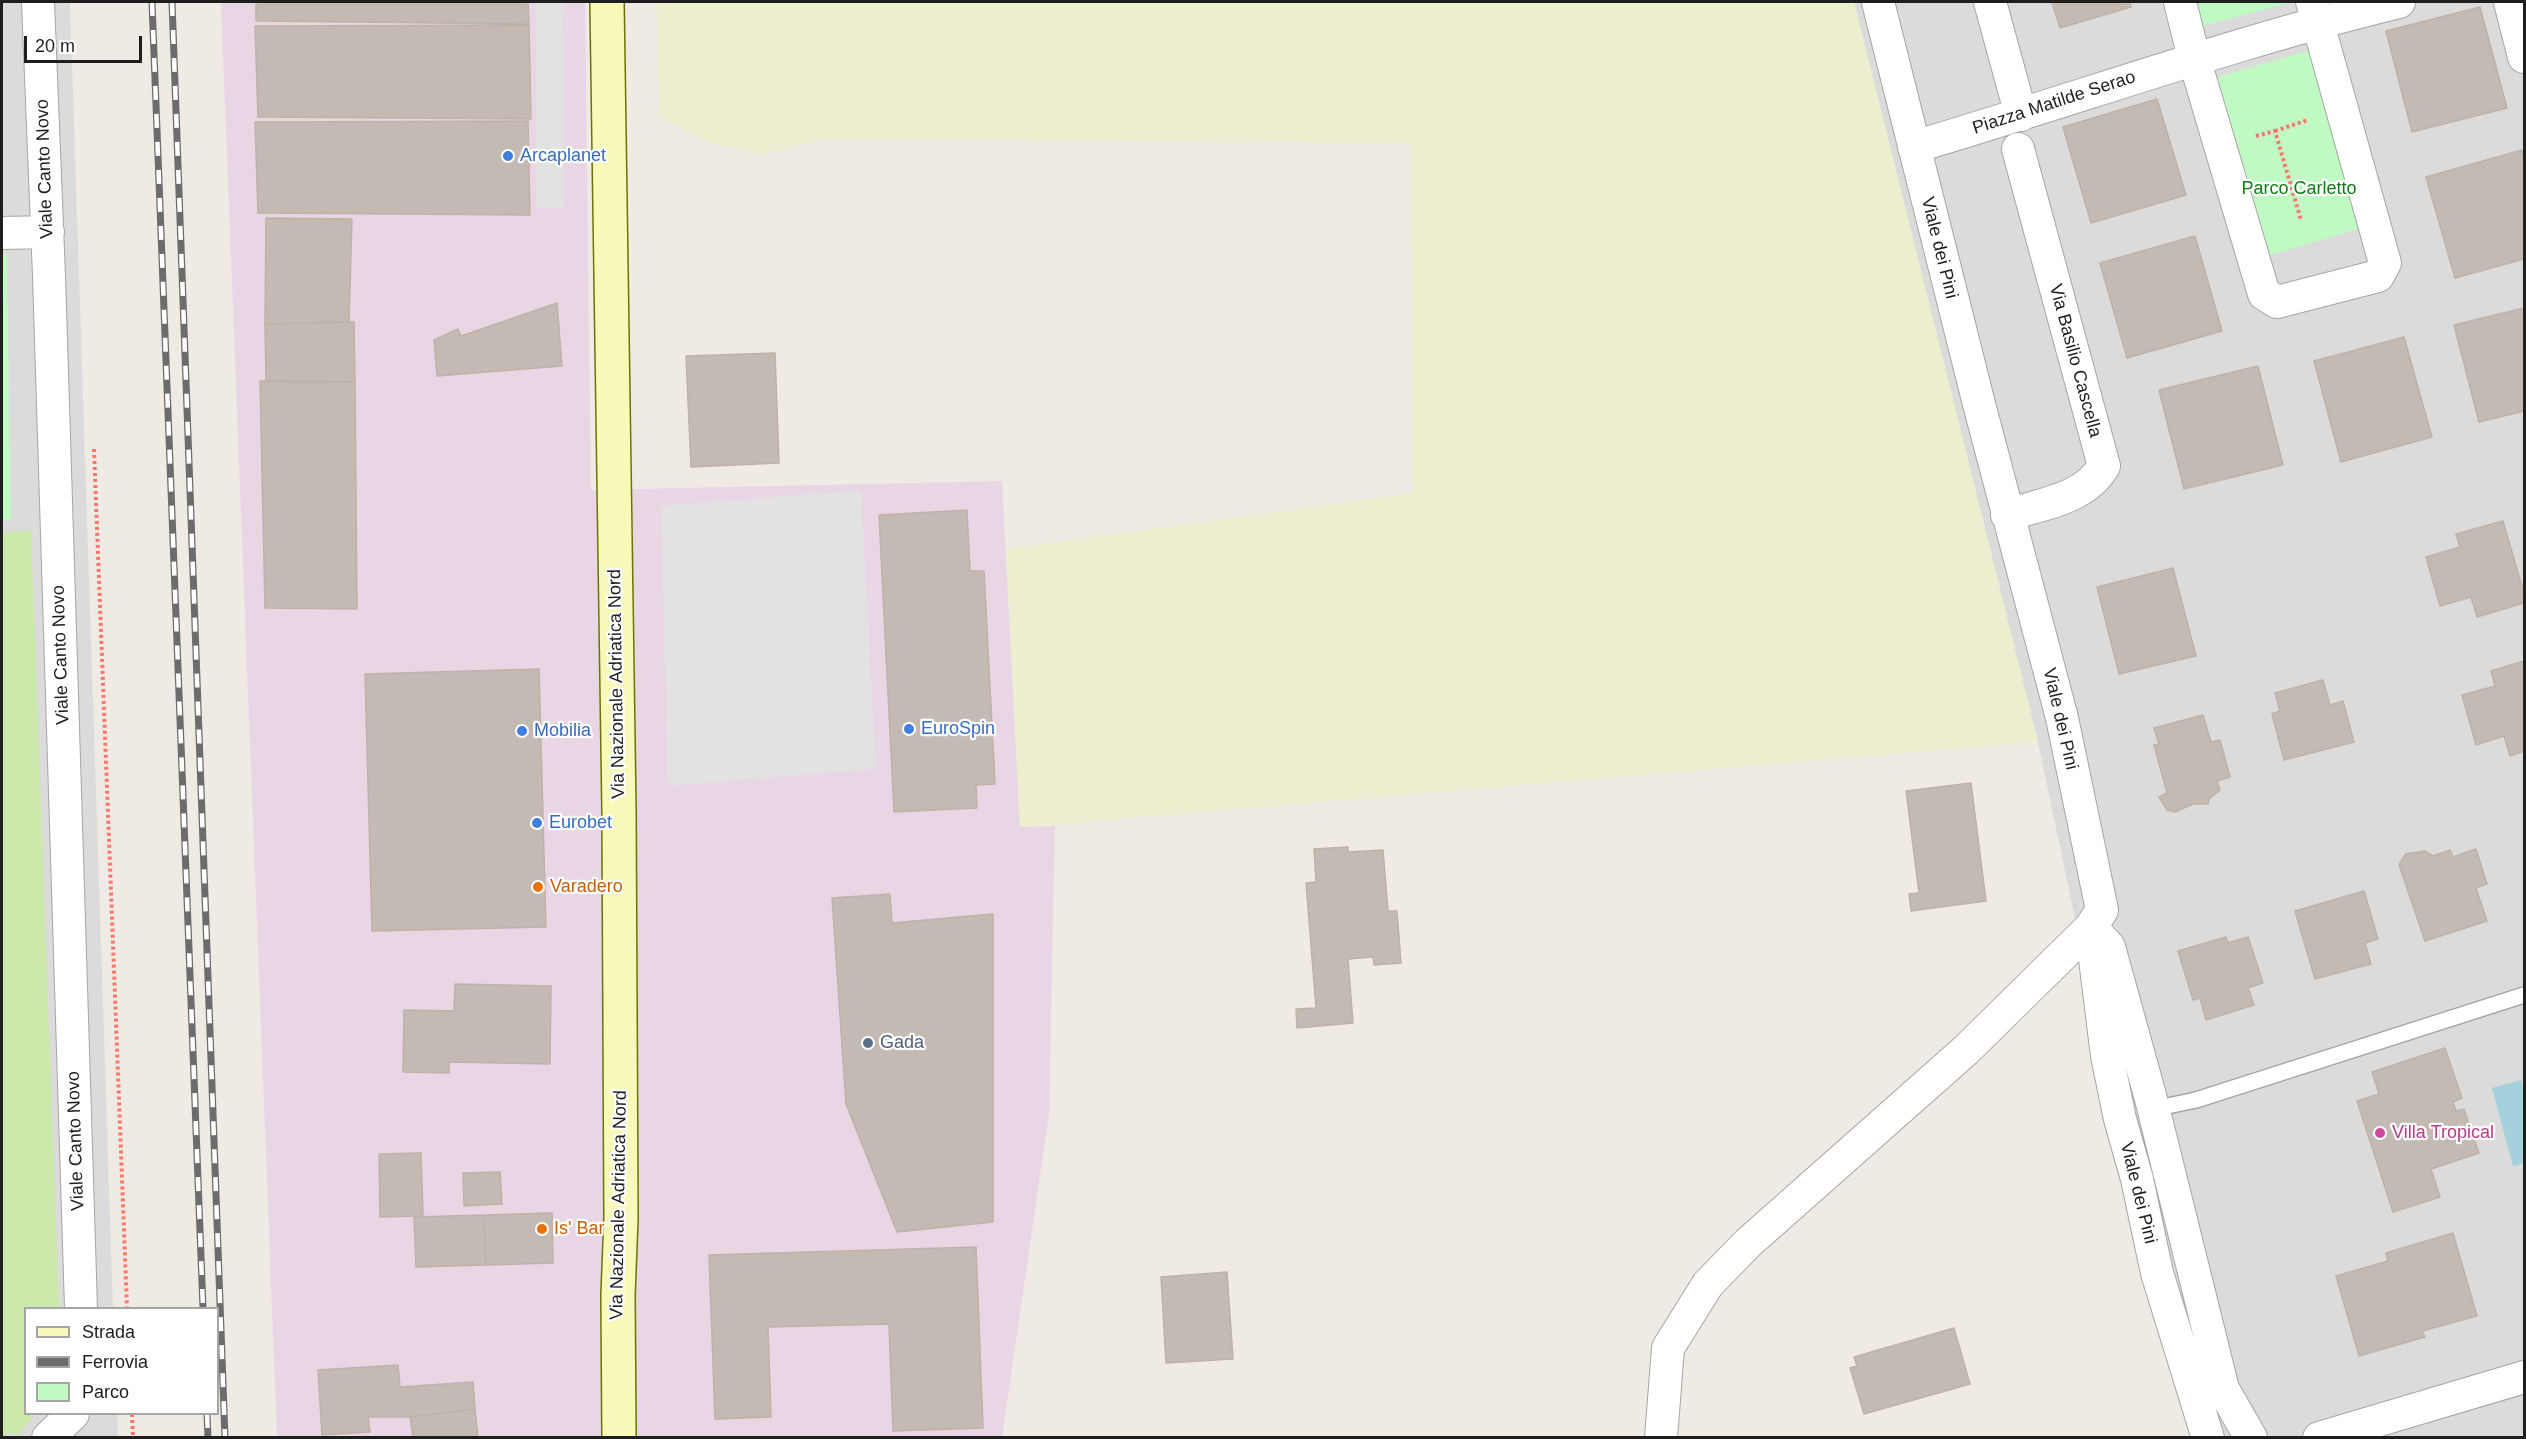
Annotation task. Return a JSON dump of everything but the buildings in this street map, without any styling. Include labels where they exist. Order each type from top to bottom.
[{"type":"main road","name":"Via Nazionale Adriatica Nord","points":[[607,2],[619,811],[621,1218],[618,1295],[619,1437]]},
{"type":"street","name":"Viale Canto Novo","points":[[38,2],[48,232],[81,1307]]},
{"type":"street","name":"Viale dei Pini","points":[[1878,2],[2007,515],[2062,718],[2102,910],[2091,927],[2107,1056],[2157,1273],[2208,1437]]},
{"type":"street","points":[[1990,2],[2021,116]]},
{"type":"street","points":[[2181,2],[2194,57],[2264,294],[2277,302],[2378,276],[2385,263],[2314,12]]},
{"type":"street","name":"Piazza Matilde Serao","points":[[1914,147],[2021,116],[2194,57],[2314,12],[2399,2]]},
{"type":"street","points":[[2510,2],[2524,57]]},
{"type":"street","name":"Via Basilio Cascella","points":[[2007,515],[2079,492],[2095,481],[2104,466],[2018,149]]},
{"type":"street","points":[[2,232],[48,232]]},
{"type":"street","points":[[1661,1437],[1668,1348],[1708,1284],[1748,1243],[1966,1050],[2091,927],[2109,947],[2153,1108],[2223,1389],[2251,1437]]},
{"type":"street","points":[[2319,1437],[2524,1377]]},
{"type":"lane","points":[[2153,1108],[2196,1100],[2524,995]]},
{"type":"path","points":[[2253,137],[2314,118]]},
{"type":"path","points":[[2274,130],[2301,220]]},
{"type":"path","points":[[94,441],[127,1307]]},
{"type":"path","points":[[132,1415],[133,1437]]},
{"type":"shaded area","points":[[2,2],[70,2],[113,1307],[24,1307],[24,1415],[117,1415],[118,1437],[2,1438]]},
{"type":"shaded area","points":[[221,2],[585,2],[591,490],[1002,481],[1020,827],[1055,826],[1049,1114],[1002,1437],[277,1437]]},
{"type":"shaded area","points":[[536,2],[563,2],[564,208],[536,208]]},
{"type":"shaded area","points":[[1854,2],[2524,2],[2524,1437],[2189,1437],[2109,1081],[2038,742]]},
{"type":"shaded area","points":[[861,490],[876,769],[668,786],[661,506]]},
{"type":"green space","points":[[657,2],[1854,2],[2038,742],[1020,827],[1006,549],[1413,493],[1411,143],[825,139],[762,154],[711,144],[658,115]]},
{"type":"green space","points":[[2180,2],[2292,2],[2188,30]]},
{"type":"green space","name":"Parco Carletto","points":[[2315,49],[2365,227],[2261,258],[2213,78]]},
{"type":"green space","points":[[2,254],[7,254],[11,520],[2,521]]},
{"type":"green space","points":[[31,530],[59,1307],[24,1307],[24,1415],[33,1415],[20,1434],[2,1435],[2,533]]},
{"type":"water","points":[[2521,1080],[2524,1092],[2524,1163],[2513,1166],[2492,1088]]},
{"type":"railway","points":[[152,2],[203,1307]]},
{"type":"railway","points":[[172,2],[225,1438]]},
{"type":"railway","points":[[207,1415],[208,1438]]},
{"type":"place","name":"Arcaplanet","points":[[508,156]]},
{"type":"place","name":"EuroSpin","points":[[909,729]]},
{"type":"place","name":"Mobilia","points":[[522,731]]},
{"type":"place","name":"Eurobet","points":[[537,823]]},
{"type":"place","name":"Varadero","points":[[538,887]]},
{"type":"place","name":"Gada","points":[[868,1043]]},
{"type":"place","name":"Villa Tropical","points":[[2380,1133]]},
{"type":"place","name":"Is' Bar","points":[[542,1229]]}]
